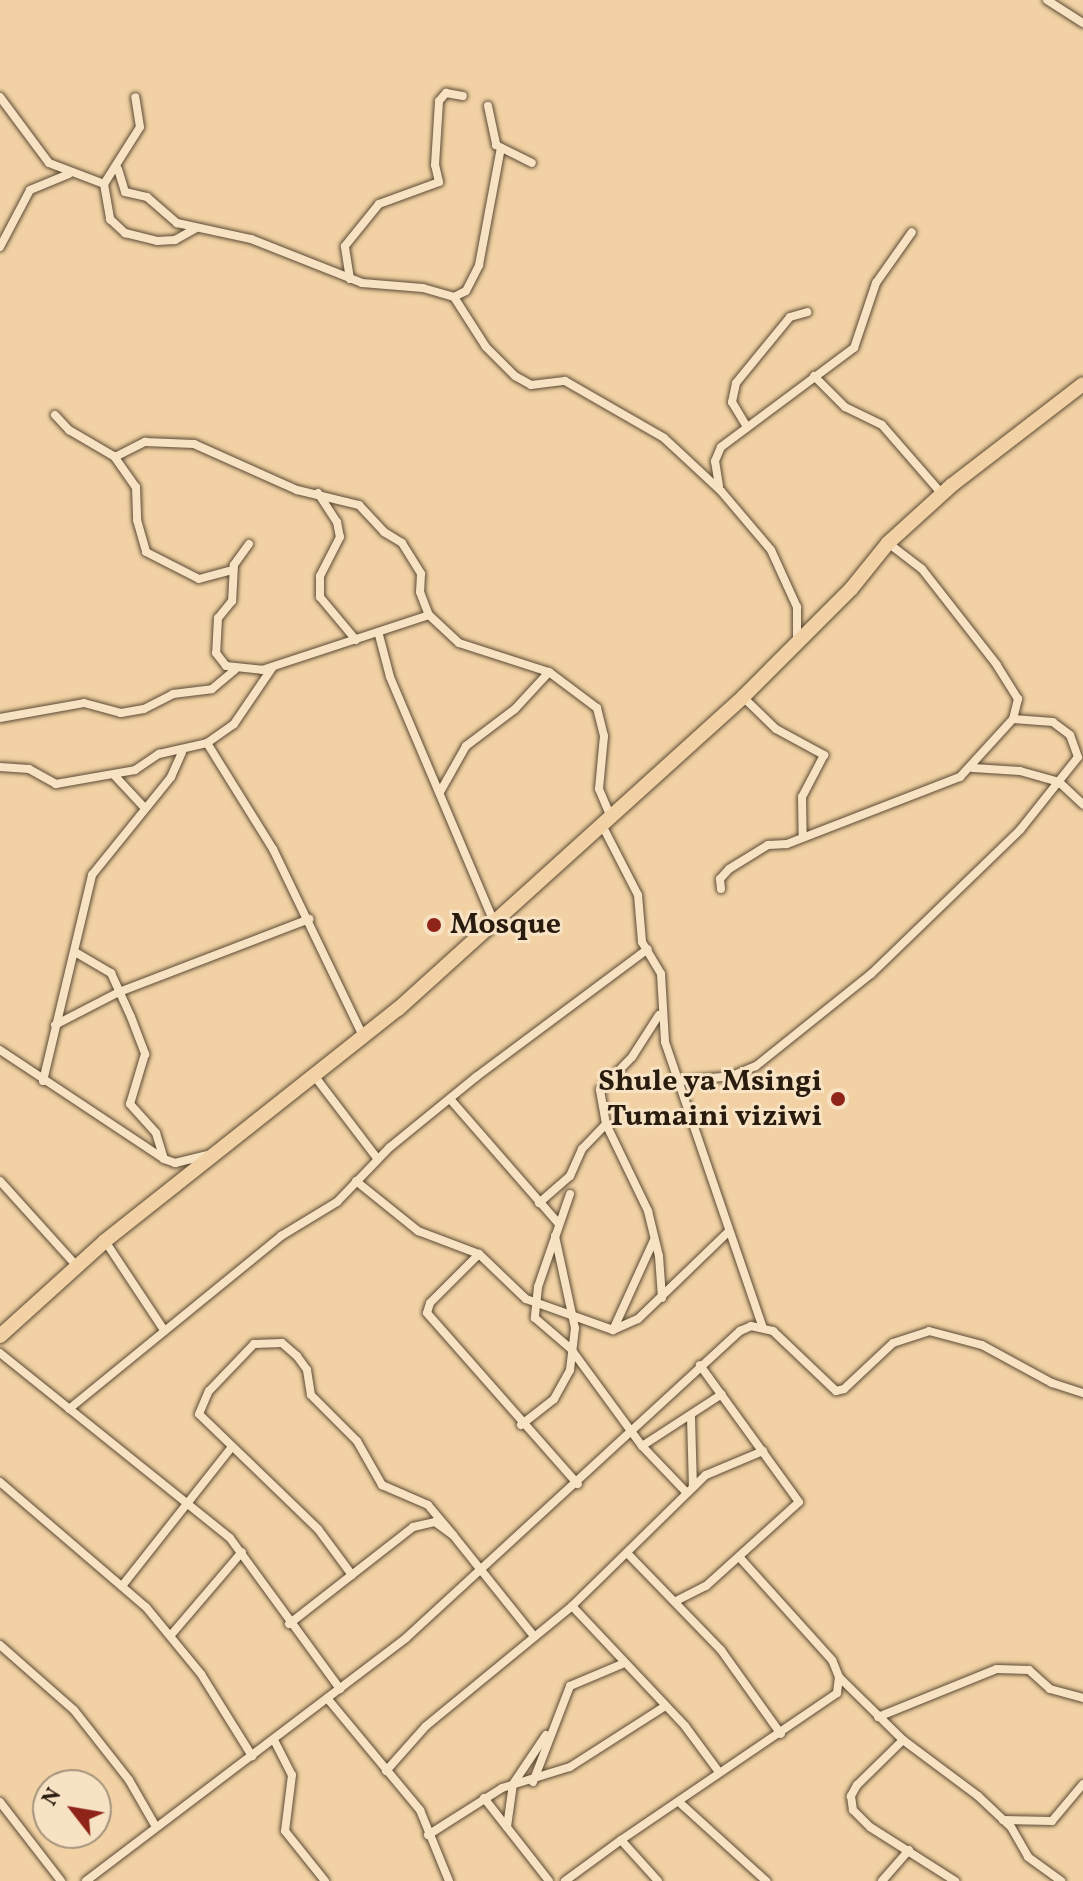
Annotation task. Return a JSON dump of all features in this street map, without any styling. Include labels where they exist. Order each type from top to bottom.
[{"type":"highway","points":[[0,1336],[105,1241],[364,1038],[743,697],[888,543],[942,494],[1083,384]]},
{"type":"street","points":[[1047,0],[1083,23]]},
{"type":"street","points":[[350,279],[345,246],[379,204],[439,182],[439,101],[448,92],[463,96]]},
{"type":"street","points":[[0,97],[49,163],[104,184]]},
{"type":"street","points":[[104,184],[118,169],[140,127],[135,97]]},
{"type":"street","points":[[488,106],[494,142],[532,163]]},
{"type":"street","points":[[118,169],[129,195],[147,197],[177,223],[251,239],[350,279],[454,297],[466,291],[479,265],[501,148]]},
{"type":"street","points":[[0,247],[30,190],[72,173]]},
{"type":"street","points":[[104,184],[110,219],[125,233],[157,241],[175,240],[195,229]]},
{"type":"street","points":[[721,491],[717,453],[856,345],[876,283],[912,232]]},
{"type":"street","points":[[454,297],[486,347],[515,376],[529,385],[565,381],[664,438],[721,491],[785,574],[797,607],[796,643]]},
{"type":"street","points":[[747,427],[732,402],[736,383],[790,317],[807,312]]},
{"type":"street","points":[[814,376],[845,407],[882,425],[942,494]]},
{"type":"street","points":[[55,415],[69,430],[114,456],[136,487],[137,520],[146,552],[199,579],[233,570]]},
{"type":"street","points":[[114,456],[145,442],[194,444],[297,490],[363,507],[384,532],[402,543],[421,574],[420,592],[429,615],[459,643],[549,672],[590,700],[602,716],[599,789],[606,821],[638,895],[642,942],[661,974],[660,1015],[727,1233],[762,1326],[786,1339],[836,1391],[844,1389],[893,1343],[929,1331],[982,1345],[1052,1383],[1083,1393]]},
{"type":"street","points":[[318,493],[337,522],[340,537],[320,576],[320,597],[356,640]]},
{"type":"street","points":[[681,1081],[732,1076],[756,1066],[871,974],[982,870],[1078,757],[1075,744],[1062,727],[1018,699],[922,569],[888,543]]},
{"type":"street","points":[[235,670],[219,659],[214,639],[220,612],[232,601],[233,570],[249,544]]},
{"type":"street","points":[[0,718],[84,703],[98,703],[121,713],[144,709],[173,694],[212,689],[235,670],[273,668],[379,635],[429,615]]},
{"type":"street","points":[[379,635],[390,677],[494,922]]},
{"type":"street","points":[[0,767],[29,769],[56,784],[135,770],[159,754],[182,752],[207,743],[234,724],[273,668]]},
{"type":"street","points":[[440,792],[466,746],[515,709],[549,672]]},
{"type":"street","points":[[743,697],[776,729],[824,755],[802,797],[803,836]]},
{"type":"street","points":[[973,768],[1013,719],[1018,699]]},
{"type":"street","points":[[1013,719],[1042,717]]},
{"type":"street","points":[[207,743],[309,919],[364,1038]]},
{"type":"street","points":[[43,1081],[97,865],[143,806],[171,777],[182,752]]},
{"type":"street","points":[[721,889],[720,879],[755,852],[973,768],[1020,771],[1059,782],[1083,804]]},
{"type":"street","points":[[114,775],[143,806]]},
{"type":"street","points":[[55,1025],[119,992],[309,919]]},
{"type":"street","points":[[69,1409],[292,1228],[337,1202],[377,1158],[450,1099],[648,949]]},
{"type":"street","points":[[75,952],[103,963],[144,1049],[142,1075],[130,1104],[156,1133],[164,1159]]},
{"type":"street","points":[[660,1015],[632,1057],[600,1090],[606,1124],[638,1180],[654,1237],[662,1298]]},
{"type":"street","points":[[0,1050],[164,1159],[175,1163],[221,1153]]},
{"type":"street","points":[[316,1078],[377,1158]]},
{"type":"street","points":[[450,1099],[559,1224]]},
{"type":"street","points":[[539,1203],[570,1176],[582,1149],[606,1124]]},
{"type":"street","points":[[0,1181],[76,1265]]},
{"type":"street","points":[[356,1181],[418,1231],[479,1254],[534,1303],[593,1327],[613,1330],[638,1319],[727,1233]]},
{"type":"street","points":[[570,1194],[534,1303],[535,1318],[572,1345],[642,1446],[690,1490]]},
{"type":"street","points":[[521,1425],[562,1390],[572,1345],[574,1318],[555,1236]]},
{"type":"street","points":[[613,1330],[654,1237]]},
{"type":"street","points":[[105,1241],[164,1330]]},
{"type":"street","points":[[479,1254],[430,1303],[427,1313],[490,1381],[521,1425],[578,1484]]},
{"type":"street","points":[[86,1881],[340,1689],[480,1573],[633,1433],[700,1365],[740,1331],[762,1326]]},
{"type":"street","points":[[572,1345],[593,1327]]},
{"type":"street","points":[[352,1575],[318,1529],[202,1419],[201,1402],[247,1348],[282,1343],[306,1368],[317,1403],[357,1441],[382,1485],[433,1508],[480,1573],[533,1635]]},
{"type":"street","points":[[0,1353],[242,1552],[289,1624],[340,1689]]},
{"type":"street","points":[[676,1601],[693,1595],[740,1558],[799,1502],[700,1365]]},
{"type":"street","points":[[642,1446],[722,1394]]},
{"type":"street","points":[[690,1490],[691,1417]]},
{"type":"street","points":[[122,1586],[231,1448]]},
{"type":"street","points":[[386,1771],[426,1726],[572,1606],[690,1490],[724,1464],[763,1451]]},
{"type":"street","points":[[0,1482],[122,1586],[171,1635],[252,1756]]},
{"type":"street","points":[[289,1624],[413,1527],[435,1522],[453,1535]]},
{"type":"street","points":[[171,1635],[242,1552]]},
{"type":"street","points":[[628,1554],[676,1601],[742,1676],[781,1734]]},
{"type":"street","points":[[740,1558],[832,1660],[839,1677],[878,1717],[1003,1820],[1028,1857],[1061,1881]]},
{"type":"street","points":[[572,1606],[622,1664],[693,1735],[719,1772]]},
{"type":"street","points":[[0,1645],[74,1710],[129,1780],[156,1827]]},
{"type":"street","points":[[533,1782],[549,1731],[570,1686],[622,1664]]},
{"type":"street","points":[[878,1717],[997,1669],[1029,1670],[1050,1689],[1083,1698]]},
{"type":"street","points":[[565,1881],[719,1772],[831,1699],[839,1677]]},
{"type":"street","points":[[327,1698],[420,1810],[449,1881]]},
{"type":"street","points":[[428,1835],[484,1798],[513,1784],[533,1782],[570,1767],[664,1707]]},
{"type":"street","points":[[507,1827],[513,1784],[549,1731]]},
{"type":"street","points":[[274,1740],[292,1775],[285,1831],[323,1880]]},
{"type":"street","points":[[903,1740],[857,1785],[851,1804],[870,1827],[955,1881]]},
{"type":"street","points":[[1003,1820],[1052,1821],[1083,1784]]},
{"type":"street","points":[[484,1798],[549,1881]]},
{"type":"street","points":[[0,1802],[4,1815],[61,1881]]},
{"type":"street","points":[[679,1802],[766,1881]]},
{"type":"street","points":[[621,1840],[658,1881]]},
{"type":"street","points":[[882,1881],[909,1850]]},
{"type":"street","points":[[1040,1881],[1049,1874]]},
{"type":"place","name":"Mosque","points":[[434,925]]},
{"type":"place","name":"Shule ya Msingi Tumaini viziwi","points":[[838,1099]]}]
